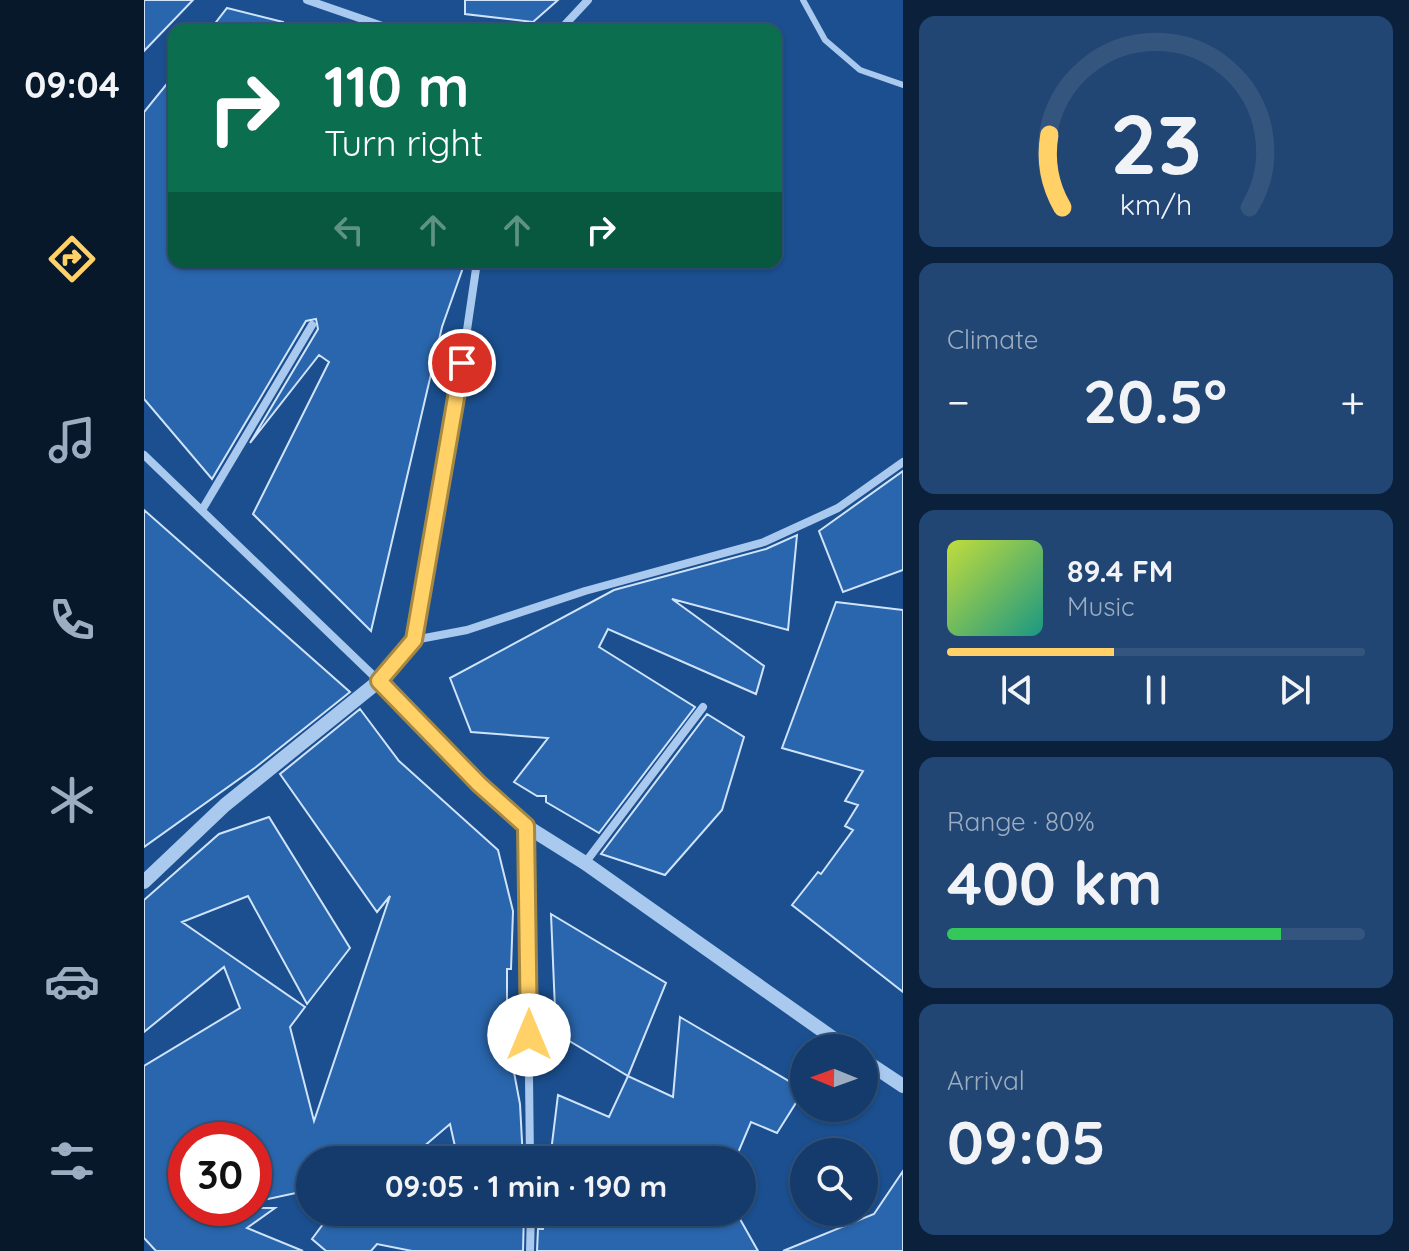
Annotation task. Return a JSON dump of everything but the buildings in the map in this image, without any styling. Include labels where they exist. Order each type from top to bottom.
[{"type":"street","points":[[307,0],[377,24]]},
{"type":"street","points":[[566,24],[588,0]]},
{"type":"street","points":[[144,882],[225,805],[379,681],[414,640],[453,425],[476,268]]},
{"type":"street","points":[[202,510],[312,325]]},
{"type":"street","points":[[144,455],[379,681],[479,784],[526,826],[585,863],[827,1034]]},
{"type":"street","points":[[414,640],[467,630],[585,591],[764,542],[838,508],[903,462]]},
{"type":"street","points":[[585,863],[703,707]]},
{"type":"street","points":[[526,826],[530,1146]]},
{"type":"street","points":[[878,1069],[903,1086]]},
{"type":"street","points":[[530,1251],[531,1226]]},
{"type":"lane","points":[[803,0],[825,40],[860,70],[903,85]]},
{"type":"route","points":[[462,363],[414,640],[379,681],[479,784],[526,826],[529,1035]]}]
